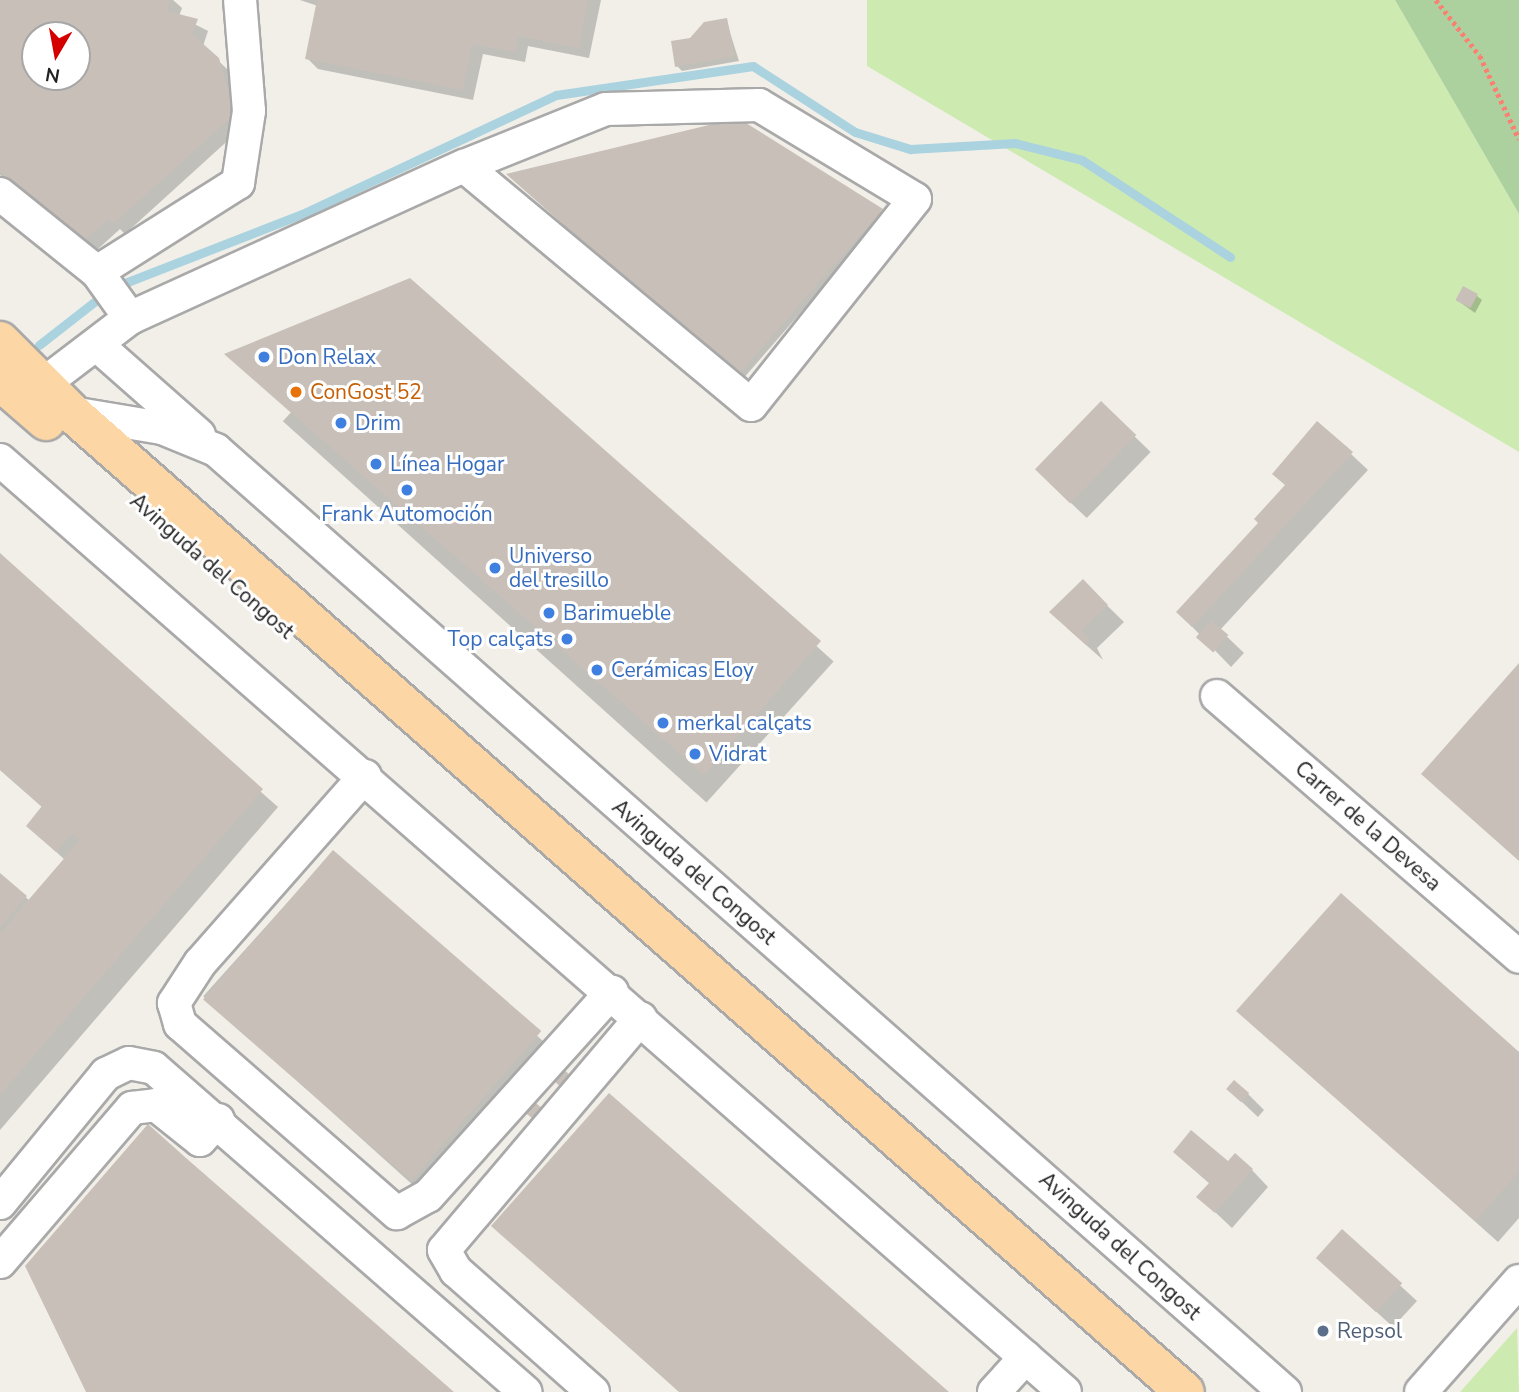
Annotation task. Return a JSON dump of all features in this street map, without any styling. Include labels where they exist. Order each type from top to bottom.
[{"type":"main road","name":"Avinguda del Congost","points":[[15,366],[1185,1392]]},
{"type":"main road","name":"Avinguda del Congost","points":[[15,366],[1147,1392]]},
{"type":"street","points":[[97,272],[238,183],[249,111],[240,0]]},
{"type":"street","points":[[15,366],[97,345],[130,318],[464,166],[606,109],[759,106],[915,199],[751,405],[464,166]]},
{"type":"street","points":[[0,194],[97,272],[130,318]]},
{"type":"street","points":[[97,345],[216,450]]},
{"type":"street","name":"Avinguda del Congost","points":[[72,414],[162,428],[216,450],[1285,1392]]},
{"type":"street","points":[[0,460],[612,992],[1026,1357],[1058,1389]]},
{"type":"street","name":"Carrer de la Devesa","points":[[1217,696],[1519,957]]},
{"type":"street","points":[[365,776],[200,963],[174,1003],[180,1024],[397,1213],[428,1196],[612,992]]},
{"type":"street","points":[[593,1392],[456,1271],[444,1250],[641,1018]]},
{"type":"street","points":[[0,1203],[106,1074],[129,1063],[154,1068],[218,1120],[526,1392]]},
{"type":"street","points":[[0,1262],[132,1108],[156,1105],[200,1140],[218,1120]]},
{"type":"street","points":[[1421,1392],[1519,1281]]},
{"type":"street","points":[[995,1392],[1026,1357]]},
{"type":"path","points":[[1436,0],[1480,56],[1519,139]]},
{"type":"green space","points":[[867,0],[1395,0],[1519,214],[1519,452],[867,66]]},
{"type":"green space","points":[[1395,0],[1519,0],[1519,214]]},
{"type":"green space","points":[[1517,1328],[1519,1392],[1460,1392]]},
{"type":"building","points":[[0,0],[170,0],[167,11],[198,19],[192,34],[219,58],[235,114],[113,224],[108,219],[86,239],[69,240],[0,171]]},
{"type":"building","points":[[317,0],[588,0],[579,48],[518,36],[515,52],[472,44],[463,90],[305,59]]},
{"type":"building","points":[[727,18],[735,56],[675,67],[671,41],[690,38],[704,22]]},
{"type":"building","points":[[738,118],[883,209],[736,377],[506,174]]},
{"type":"building","points":[[410,278],[821,641],[704,775],[224,354]]},
{"type":"building","points":[[1463,286],[1478,294],[1470,308],[1455,300]]},
{"type":"building","points":[[1101,401],[1136,435],[1070,503],[1035,469]]},
{"type":"building","points":[[1317,421],[1353,452],[1192,627],[1176,612],[1258,523],[1254,519],[1285,485],[1272,474]]},
{"type":"building","points":[[0,553],[263,789],[0,1095],[0,933],[80,840],[72,833],[56,852],[26,826],[42,806],[0,770]]},
{"type":"building","points":[[1083,579],[1108,605],[1081,631],[1090,640],[1086,645],[1049,612]]},
{"type":"building","points":[[1211,620],[1228,635],[1213,652],[1196,637]]},
{"type":"building","points":[[1519,663],[1519,861],[1421,774]]},
{"type":"building","points":[[333,850],[541,1031],[411,1181],[203,999]]},
{"type":"building","points":[[0,873],[27,896],[0,928]]},
{"type":"building","points":[[1341,893],[1519,1052],[1519,1172],[1475,1221],[1236,1011]]},
{"type":"building","points":[[561,1067],[572,1077],[562,1088],[551,1078]]},
{"type":"building","points":[[1234,1080],[1249,1093],[1241,1102],[1226,1089]]},
{"type":"building","points":[[609,1093],[949,1392],[680,1392],[491,1226]]},
{"type":"building","points":[[532,1100],[543,1109],[534,1120],[523,1111]]},
{"type":"building","points":[[148,1124],[454,1392],[86,1392],[25,1266]]},
{"type":"building","points":[[1191,1130],[1228,1161],[1235,1153],[1253,1169],[1215,1213],[1196,1197],[1209,1183],[1173,1152]]},
{"type":"building","points":[[1342,1229],[1402,1283],[1376,1312],[1316,1258]]},
{"type":"waterway","points":[[39,345],[112,288],[302,214],[556,95],[753,66],[855,132],[910,149],[1015,143],[1082,160],[1230,257]]},
{"type":"place","name":"Don Relax","points":[[264,357]]},
{"type":"place","name":"ConGost 52","points":[[296,392]]},
{"type":"place","name":"Drim","points":[[341,423]]},
{"type":"place","name":"Línea Hogar","points":[[376,464]]},
{"type":"place","name":"Frank Automoción","points":[[407,490]]},
{"type":"place","name":"Universo del tresillo","points":[[495,568]]},
{"type":"place","name":"Barimueble","points":[[549,613]]},
{"type":"place","name":"Top calçats","points":[[567,639]]},
{"type":"place","name":"Cerámicas Eloy","points":[[597,670]]},
{"type":"place","name":"merkal calçats","points":[[663,723]]},
{"type":"place","name":"Vidrat","points":[[695,754]]},
{"type":"place","name":"Repsol","points":[[1323,1331]]}]
